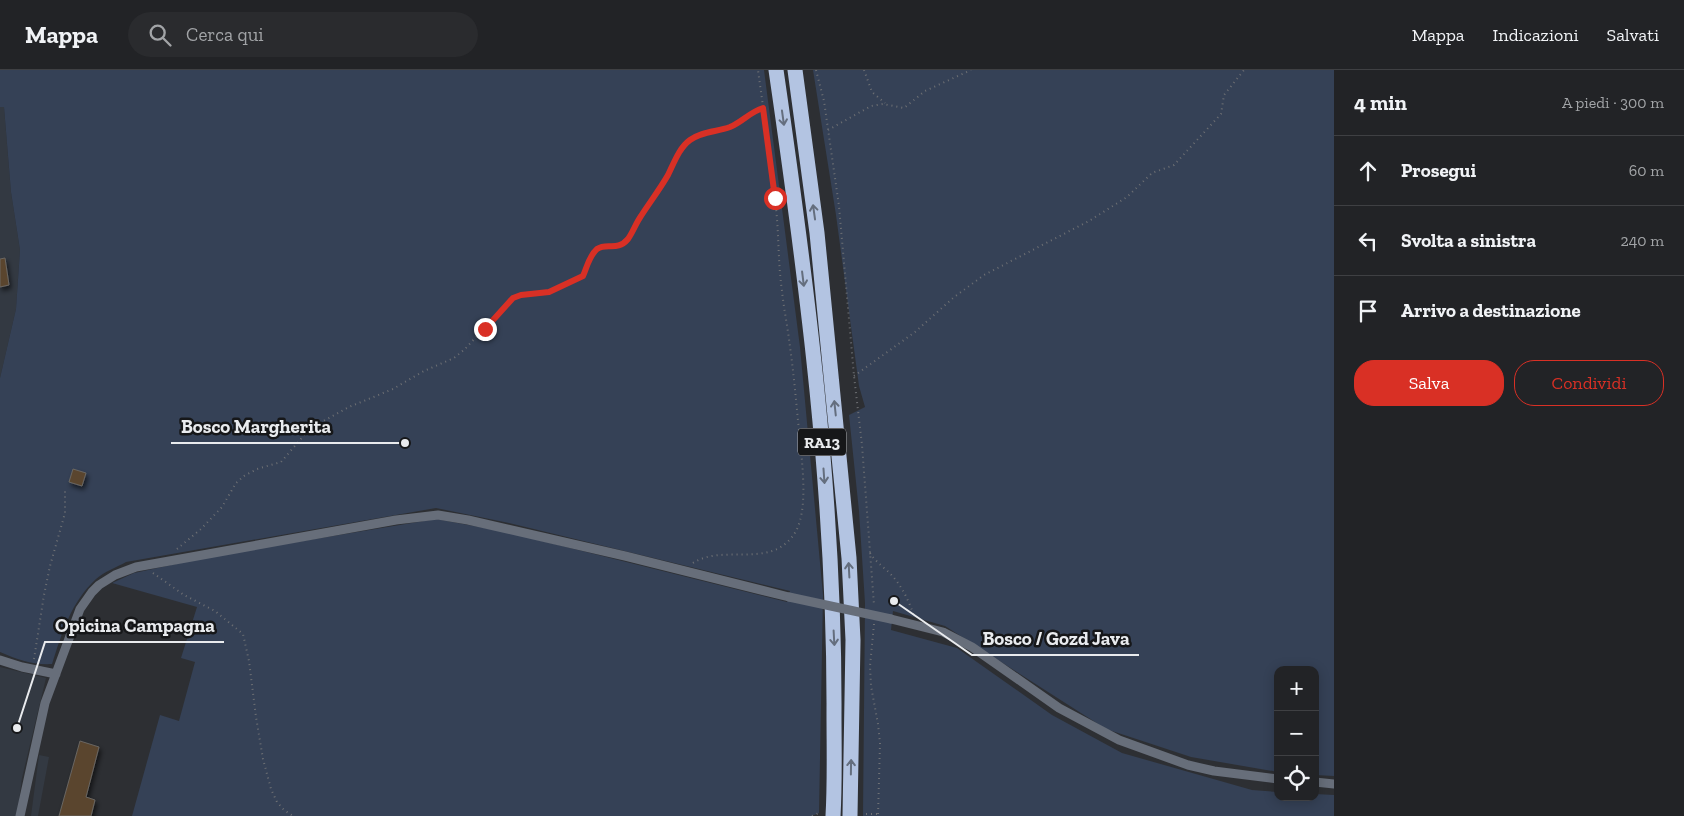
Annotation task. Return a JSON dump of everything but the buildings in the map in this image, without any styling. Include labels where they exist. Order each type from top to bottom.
[{"type":"highway","name":"RA13","points":[[776,70],[822,441],[834,645],[826,814]]},
{"type":"highway","name":"RA13","points":[[795,70],[817,233],[849,558],[852,640],[850,816]]},
{"type":"street","points":[[20,816],[42,714],[73,626],[86,600],[99,585],[126,570],[142,566],[411,518],[438,515],[549,538],[789,597],[943,632],[972,647],[1059,708],[1119,740],[1188,765],[1214,771],[1274,778]]},
{"type":"street","points":[[0,660],[56,674]]},
{"type":"street","points":[[1319,782],[1334,784]]},
{"type":"path","points":[[681,570],[701,558],[720,554],[760,553],[783,546],[799,526],[804,483],[802,460],[791,348],[782,291],[776,209],[758,70]]},
{"type":"path","points":[[816,70],[828,130],[839,206],[862,445],[874,606]]},
{"type":"path","points":[[864,70],[872,92],[886,104]]},
{"type":"path","points":[[828,130],[872,106],[886,104],[904,108],[925,91],[971,70]]},
{"type":"path","points":[[854,376],[915,332],[953,298],[984,275],[1089,221],[1127,197],[1152,173],[1174,165],[1221,114],[1224,95],[1244,70]]},
{"type":"path","points":[[173,560],[174,552],[201,529],[222,507],[236,483],[257,468],[281,462],[306,433],[318,424],[349,407],[393,389],[424,371],[454,358],[465,349],[513,298],[521,295],[549,292],[583,276],[590,259],[597,250],[604,246],[619,246],[627,240],[681,150],[689,141],[697,136],[728,128],[754,111],[763,108]]},
{"type":"path","points":[[34,669],[44,595],[65,513],[65,489]]},
{"type":"path","points":[[869,551],[875,561],[885,568],[909,599],[917,625]]},
{"type":"path","points":[[142,566],[184,595],[215,611],[243,634],[249,661],[263,760],[271,789],[277,802],[293,816]]},
{"type":"path","points":[[866,814],[878,815],[880,743],[871,686],[870,666],[874,623]]},
{"type":"path","points":[[812,816],[826,814]]},
{"type":"shaded area","points":[[0,70],[764,70],[800,347],[823,595],[819,813],[812,816],[132,816],[160,715],[179,721],[195,662],[181,658],[197,607],[112,583],[134,573],[218,555],[436,519],[506,532],[787,602],[790,591],[509,523],[436,508],[126,562],[99,576],[87,588],[68,618],[52,664],[38,664],[0,652],[0,378],[16,309],[20,250],[11,192],[4,107],[0,107]]},
{"type":"shaded area","points":[[813,70],[1334,70],[1334,776],[1319,775],[1319,666],[1274,666],[1274,771],[1191,757],[1106,729],[945,626],[893,611],[891,630],[957,648],[1052,715],[1122,753],[1252,790],[1274,792],[1274,801],[1319,801],[1319,794],[1334,795],[1334,816],[863,816],[865,603],[859,511],[849,415],[865,407],[859,386],[836,215]]},
{"type":"shaded area","points":[[0,107],[4,107],[11,192],[20,250],[16,309],[0,378]]},
{"type":"shaded area","points":[[0,667],[46,678],[22,778],[17,816],[0,816]]},
{"type":"shaded area","points":[[39,755],[49,757],[38,816],[31,816]]},
{"type":"place","name":"Bosco Margherita","points":[[405,443]]},
{"type":"place","name":"Bosco / Gozd Java","points":[[894,601]]},
{"type":"place","name":"Opicina Campagna","points":[[17,728]]},
{"type":"route","points":[[485,329],[513,298],[521,295],[549,292],[583,276],[590,259],[597,250],[604,246],[619,246],[627,240],[669,173],[681,150],[689,141],[715,130],[728,128],[754,111],[763,108],[775,198]]}]
